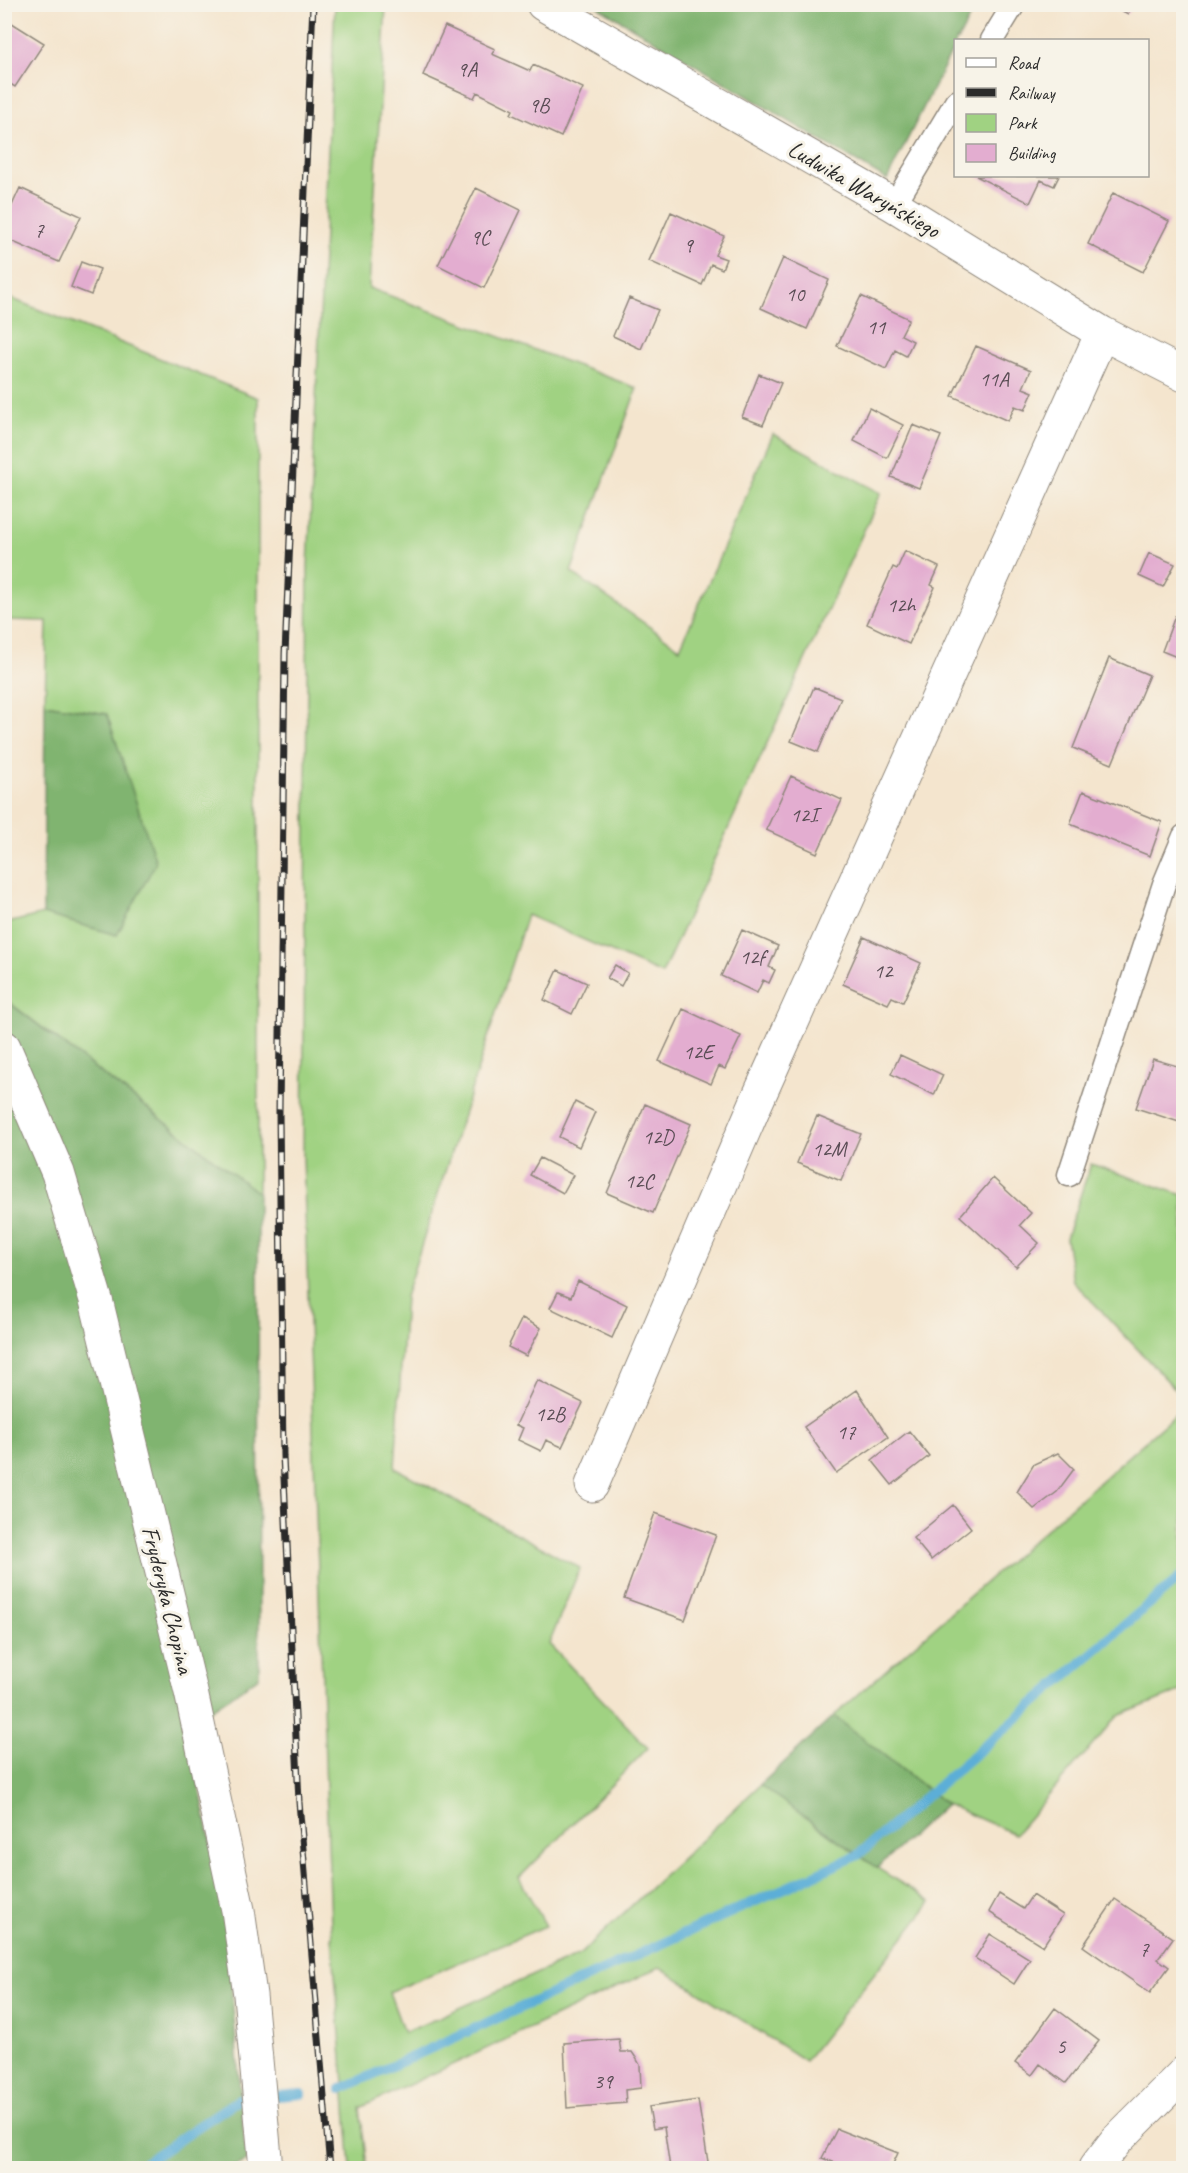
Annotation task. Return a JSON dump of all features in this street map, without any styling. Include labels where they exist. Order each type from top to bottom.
[{"type":"street","name":"Ludwika Waryńskiego","points":[[543,4],[894,205],[1102,333],[1184,375]]},
{"type":"street","points":[[592,1485],[755,1105],[1102,333]]},
{"type":"street","name":"Fryderyka Chopina","points":[[4,1047],[58,1173],[96,1300],[190,1692],[238,1910],[250,1995],[266,2169]]},
{"type":"street","points":[[1095,2169],[1116,2141],[1184,2073]]},
{"type":"lane","points":[[993,39],[1014,4]]},
{"type":"lane","points":[[894,205],[954,105]]},
{"type":"lane","points":[[1069,1175],[1164,884],[1184,836]]},
{"type":"green space","points":[[335,5],[386,5],[369,288],[637,388],[571,572],[680,648],[773,434],[881,493],[662,974],[527,915],[405,1297],[395,1468],[580,1568],[549,1644],[648,1748],[519,1878],[546,1926],[389,1992],[404,2033],[580,1954],[760,1785],[877,1868],[931,1902],[805,2061],[660,1967],[360,2108],[367,2168],[351,2168],[331,1925],[303,1157],[308,566]]},
{"type":"green space","points":[[595,5],[976,5],[959,39],[954,39],[954,47],[887,180]]},
{"type":"green space","points":[[5,296],[258,398],[258,1193],[5,999],[4,924],[43,914],[117,935],[107,714],[45,704],[47,621],[5,620]]},
{"type":"green space","points":[[45,704],[107,714],[156,862],[117,935],[43,914]]},
{"type":"green space","points":[[4,999],[258,1193],[259,1677],[187,1726],[225,1911],[246,2161],[231,2168],[5,2168]]},
{"type":"green space","points":[[1091,1164],[1183,1195],[1183,1397],[1073,1281],[1066,1238]]},
{"type":"green space","points":[[1183,1408],[1183,1690],[1118,1716],[1015,1834],[946,1804],[834,1716]]},
{"type":"green space","points":[[834,1716],[946,1804],[877,1868],[760,1785]]},
{"type":"building","points":[[1109,4],[1133,4],[1128,14]]},
{"type":"building","points":[[4,18],[44,43],[15,87],[4,80]]},
{"type":"building","points":[[445,26],[495,49],[492,54],[530,71],[533,65],[583,88],[561,137],[511,114],[513,110],[477,92],[474,98],[423,75]]},
{"type":"building","points":[[978,177],[1058,177],[1054,186],[1041,180],[1030,203]]},
{"type":"building","points":[[20,188],[81,216],[59,262],[4,238],[4,223]]},
{"type":"building","points":[[476,188],[521,210],[484,288],[438,265]]},
{"type":"building","points":[[1113,193],[1169,221],[1143,272],[1088,244]]},
{"type":"building","points":[[671,212],[724,236],[715,255],[726,259],[722,269],[711,264],[702,285],[649,261]]},
{"type":"building","points":[[783,258],[829,280],[807,329],[761,308]]},
{"type":"building","points":[[81,262],[100,269],[91,295],[71,287]]},
{"type":"building","points":[[861,296],[909,319],[901,335],[913,341],[906,356],[895,350],[886,369],[837,346]]},
{"type":"building","points":[[629,298],[658,310],[641,349],[613,336]]},
{"type":"building","points":[[976,346],[1031,370],[1023,388],[1033,392],[1025,410],[1015,406],[1008,421],[952,396]]},
{"type":"building","points":[[759,374],[781,383],[763,425],[742,417]]},
{"type":"building","points":[[869,408],[903,425],[887,458],[854,441]]},
{"type":"building","points":[[913,425],[941,436],[919,488],[891,477]]},
{"type":"building","points":[[905,551],[939,567],[931,585],[935,587],[909,644],[867,624],[893,567],[897,569]]},
{"type":"building","points":[[1149,553],[1175,564],[1163,587],[1139,576]]},
{"type":"building","points":[[1175,616],[1184,619],[1184,660],[1162,651]]},
{"type":"building","points":[[1109,658],[1149,675],[1112,764],[1073,748]]},
{"type":"building","points":[[814,687],[841,698],[818,752],[791,741]]},
{"type":"building","points":[[791,776],[842,800],[817,853],[766,830]]},
{"type":"building","points":[[1083,791],[1162,822],[1150,856],[1070,824]]},
{"type":"building","points":[[742,930],[778,946],[769,967],[775,970],[769,983],[763,980],[757,993],[721,976]]},
{"type":"building","points":[[864,937],[921,963],[903,1002],[892,997],[888,1004],[843,984]]},
{"type":"building","points":[[615,965],[628,973],[621,986],[607,978]]},
{"type":"building","points":[[558,970],[587,983],[572,1014],[544,1000]]},
{"type":"building","points":[[683,1009],[741,1036],[725,1069],[719,1066],[711,1084],[659,1061]]},
{"type":"building","points":[[900,1055],[943,1075],[934,1095],[891,1074]]},
{"type":"building","points":[[1153,1059],[1184,1068],[1182,1123],[1136,1108]]},
{"type":"building","points":[[575,1102],[595,1112],[579,1147],[559,1137]]},
{"type":"building","points":[[645,1104],[691,1124],[653,1213],[607,1193]]},
{"type":"building","points":[[817,1116],[861,1134],[841,1181],[797,1163]]},
{"type":"building","points":[[540,1158],[573,1175],[563,1193],[530,1175]]},
{"type":"building","points":[[993,1178],[1031,1213],[1020,1225],[1039,1243],[1016,1267],[960,1216]]},
{"type":"building","points":[[578,1281],[627,1305],[612,1338],[550,1308],[558,1292],[571,1297]]},
{"type":"building","points":[[522,1318],[541,1328],[526,1356],[508,1347]]},
{"type":"building","points":[[537,1380],[583,1403],[562,1447],[546,1440],[541,1451],[518,1440],[523,1428],[516,1425]]},
{"type":"building","points":[[857,1390],[888,1437],[836,1473],[804,1427]]},
{"type":"building","points":[[909,1431],[929,1456],[892,1485],[872,1460]]},
{"type":"building","points":[[1058,1453],[1074,1469],[1057,1492],[1034,1509],[1017,1492],[1034,1464]]},
{"type":"building","points":[[953,1505],[971,1528],[931,1560],[913,1538]]},
{"type":"building","points":[[655,1513],[716,1535],[685,1620],[624,1598]]},
{"type":"building","points":[[999,1894],[1023,1909],[1032,1895],[1063,1915],[1043,1946],[989,1912]]},
{"type":"building","points":[[1115,1899],[1173,1938],[1158,1959],[1169,1967],[1150,1993],[1083,1946]]},
{"type":"building","points":[[990,1934],[1030,1959],[1014,1984],[975,1958]]},
{"type":"building","points":[[1055,2008],[1099,2041],[1066,2083],[1040,2064],[1032,2075],[1015,2063]]},
{"type":"building","points":[[619,2039],[621,2052],[632,2052],[640,2065],[641,2088],[625,2090],[626,2103],[567,2108],[564,2043]]},
{"type":"building","points":[[698,2100],[709,2168],[670,2168],[664,2127],[653,2129],[649,2107]]},
{"type":"building","points":[[837,2129],[898,2153],[891,2168],[849,2168],[822,2158]]},
{"type":"waterway","points":[[341,2089],[858,1855],[1184,1574]]},
{"type":"waterway","points":[[276,2096],[302,2094]]},
{"type":"waterway","points":[[137,2168],[239,2099]]},
{"type":"railway","points":[[313,4],[285,654],[279,1112],[283,1456],[299,1802],[330,2168]]}]
